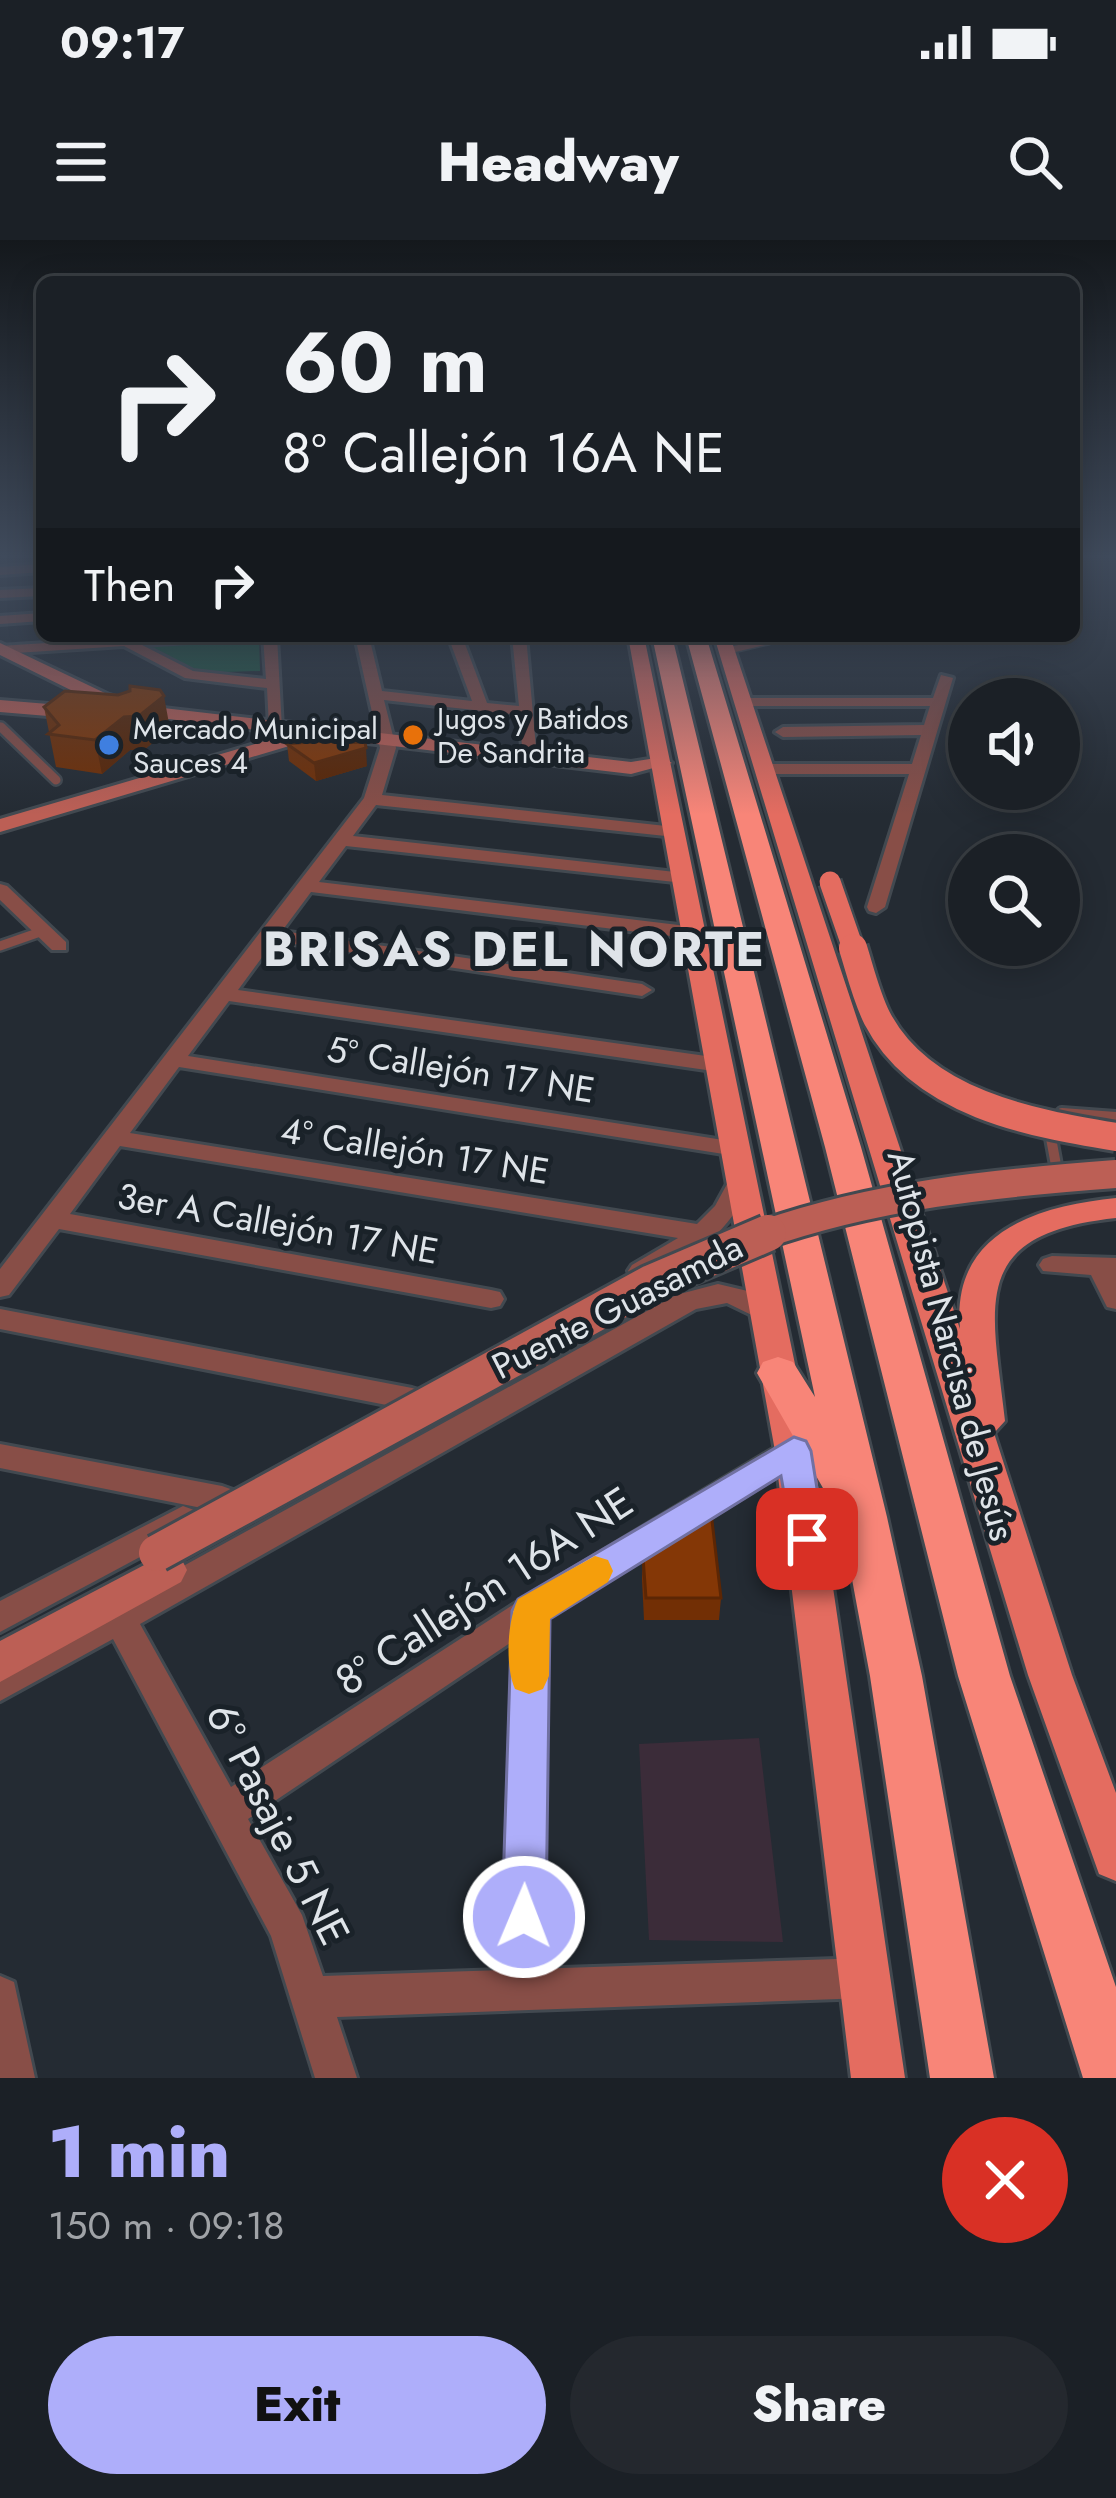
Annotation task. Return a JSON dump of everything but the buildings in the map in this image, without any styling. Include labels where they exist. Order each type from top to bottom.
[{"type":"highway","points":[[664,644],[863,1517],[896,1676],[962,2078]]},
{"type":"highway","name":"Autopista Narcisa de Jesús","points":[[716,644],[843,1148],[985,1676],[1115,2078]]},
{"type":"highway","points":[[778,1373],[863,1517]]},
{"type":"main road","points":[[638,644],[794,1451],[878,2078]]},
{"type":"main road","name":"Autopista Narcisa de Jesús","points":[[716,644],[743,702],[782,816],[994,1492],[1099,1764],[1116,1857]]},
{"type":"main road","points":[[782,816],[830,883],[876,1016],[886,1036],[913,1065],[960,1092],[1018,1116],[1116,1138]]},
{"type":"main road","points":[[994,1492],[975,1306],[984,1271],[1006,1242],[1035,1224],[1071,1213],[1116,1208]]},
{"type":"street","points":[[11,674],[120,644]]},
{"type":"street","points":[[129,644],[190,675],[274,685]]},
{"type":"street","points":[[271,644],[273,730]]},
{"type":"street","points":[[0,1288],[372,799],[388,743],[364,644]]},
{"type":"street","points":[[458,644],[482,708]]},
{"type":"street","points":[[520,644],[531,756]]},
{"type":"street","points":[[11,674],[144,711],[299,737],[388,743],[650,780],[665,776]]},
{"type":"street","points":[[11,674],[64,694],[61,701],[28,708]]},
{"type":"street","points":[[11,674],[125,717]]},
{"type":"street","points":[[876,907],[946,677]]},
{"type":"street","points":[[378,695],[524,711]]},
{"type":"street","points":[[743,702],[937,702]]},
{"type":"street","points":[[0,706],[531,756],[665,776]]},
{"type":"street","points":[[0,815],[256,743],[273,730]]},
{"type":"street","points":[[783,732],[930,730]]},
{"type":"street","points":[[0,826],[299,737]]},
{"type":"street","points":[[766,769],[918,769]]},
{"type":"street","points":[[372,799],[676,832]]},
{"type":"street","points":[[342,840],[684,878]]},
{"type":"street","points":[[307,886],[695,933]]},
{"type":"street","points":[[0,890],[59,946]]},
{"type":"street","points":[[270,935],[641,990]]},
{"type":"street","points":[[225,994],[720,1065]]},
{"type":"street","name":"5º Callejón 17 NE","points":[[174,1060],[739,1164]]},
{"type":"street","name":"4º Callejón 17 NE","points":[[114,1138],[704,1234]]},
{"type":"street","points":[[2,1619],[412,1399],[704,1234],[732,1207],[739,1164]]},
{"type":"street","name":"Puente Guasamda","points":[[162,1562],[651,1283],[725,1247],[875,1200],[960,1185],[1116,1174]]},
{"type":"street","name":"Puente Guasamda","points":[[162,1562],[665,1290],[747,1252],[834,1222],[934,1200],[1116,1184]]},
{"type":"street","name":"3er A Callejón 17 NE","points":[[51,1219],[491,1299]]},
{"type":"street","points":[[1052,1265],[1108,1267],[1116,1300]]},
{"type":"street","points":[[0,1685],[697,1297],[741,1295],[766,1312]]},
{"type":"street","points":[[0,1319],[412,1399]]},
{"type":"street","name":"8º Callejón 16A NE","points":[[226,1812],[531,1611],[794,1451]]},
{"type":"street","points":[[0,1456],[222,1499]]},
{"type":"street","points":[[2,1619],[162,1562]]},
{"type":"street","points":[[0,1663],[162,1562]]},
{"type":"street","points":[[524,1917],[531,1611]]},
{"type":"street","name":"6º Pasaje 5 NE","points":[[119,1618],[288,1929],[336,2078]]},
{"type":"street","points":[[313,1997],[866,1978]]},
{"type":"street","points":[[0,1996],[14,2078]]},
{"type":"lane","points":[[0,726],[56,780]]},
{"type":"lane","points":[[0,946],[43,931]]},
{"type":"lane","points":[[1058,1178],[1051,1138],[1062,1113],[1116,1117]]},
{"type":"shaded area","points":[[759,1738],[783,1942],[649,1940],[639,1744]]},
{"type":"green space","points":[[137,644],[259,644],[260,671],[193,673]]},
{"type":"slow traffic","points":[[529,1676],[531,1611],[595,1571]]},
{"type":"place","name":"Jugos y Batidos De Sandrita","points":[[413,735]]},
{"type":"place","name":"Mercado Municipal Sauces 4","points":[[109,745]]},
{"type":"district","name":"BRISAS DEL NORTE","points":[[515,949]]},
{"type":"route","points":[[524,1917],[531,1611],[794,1451],[807,1539]]}]
